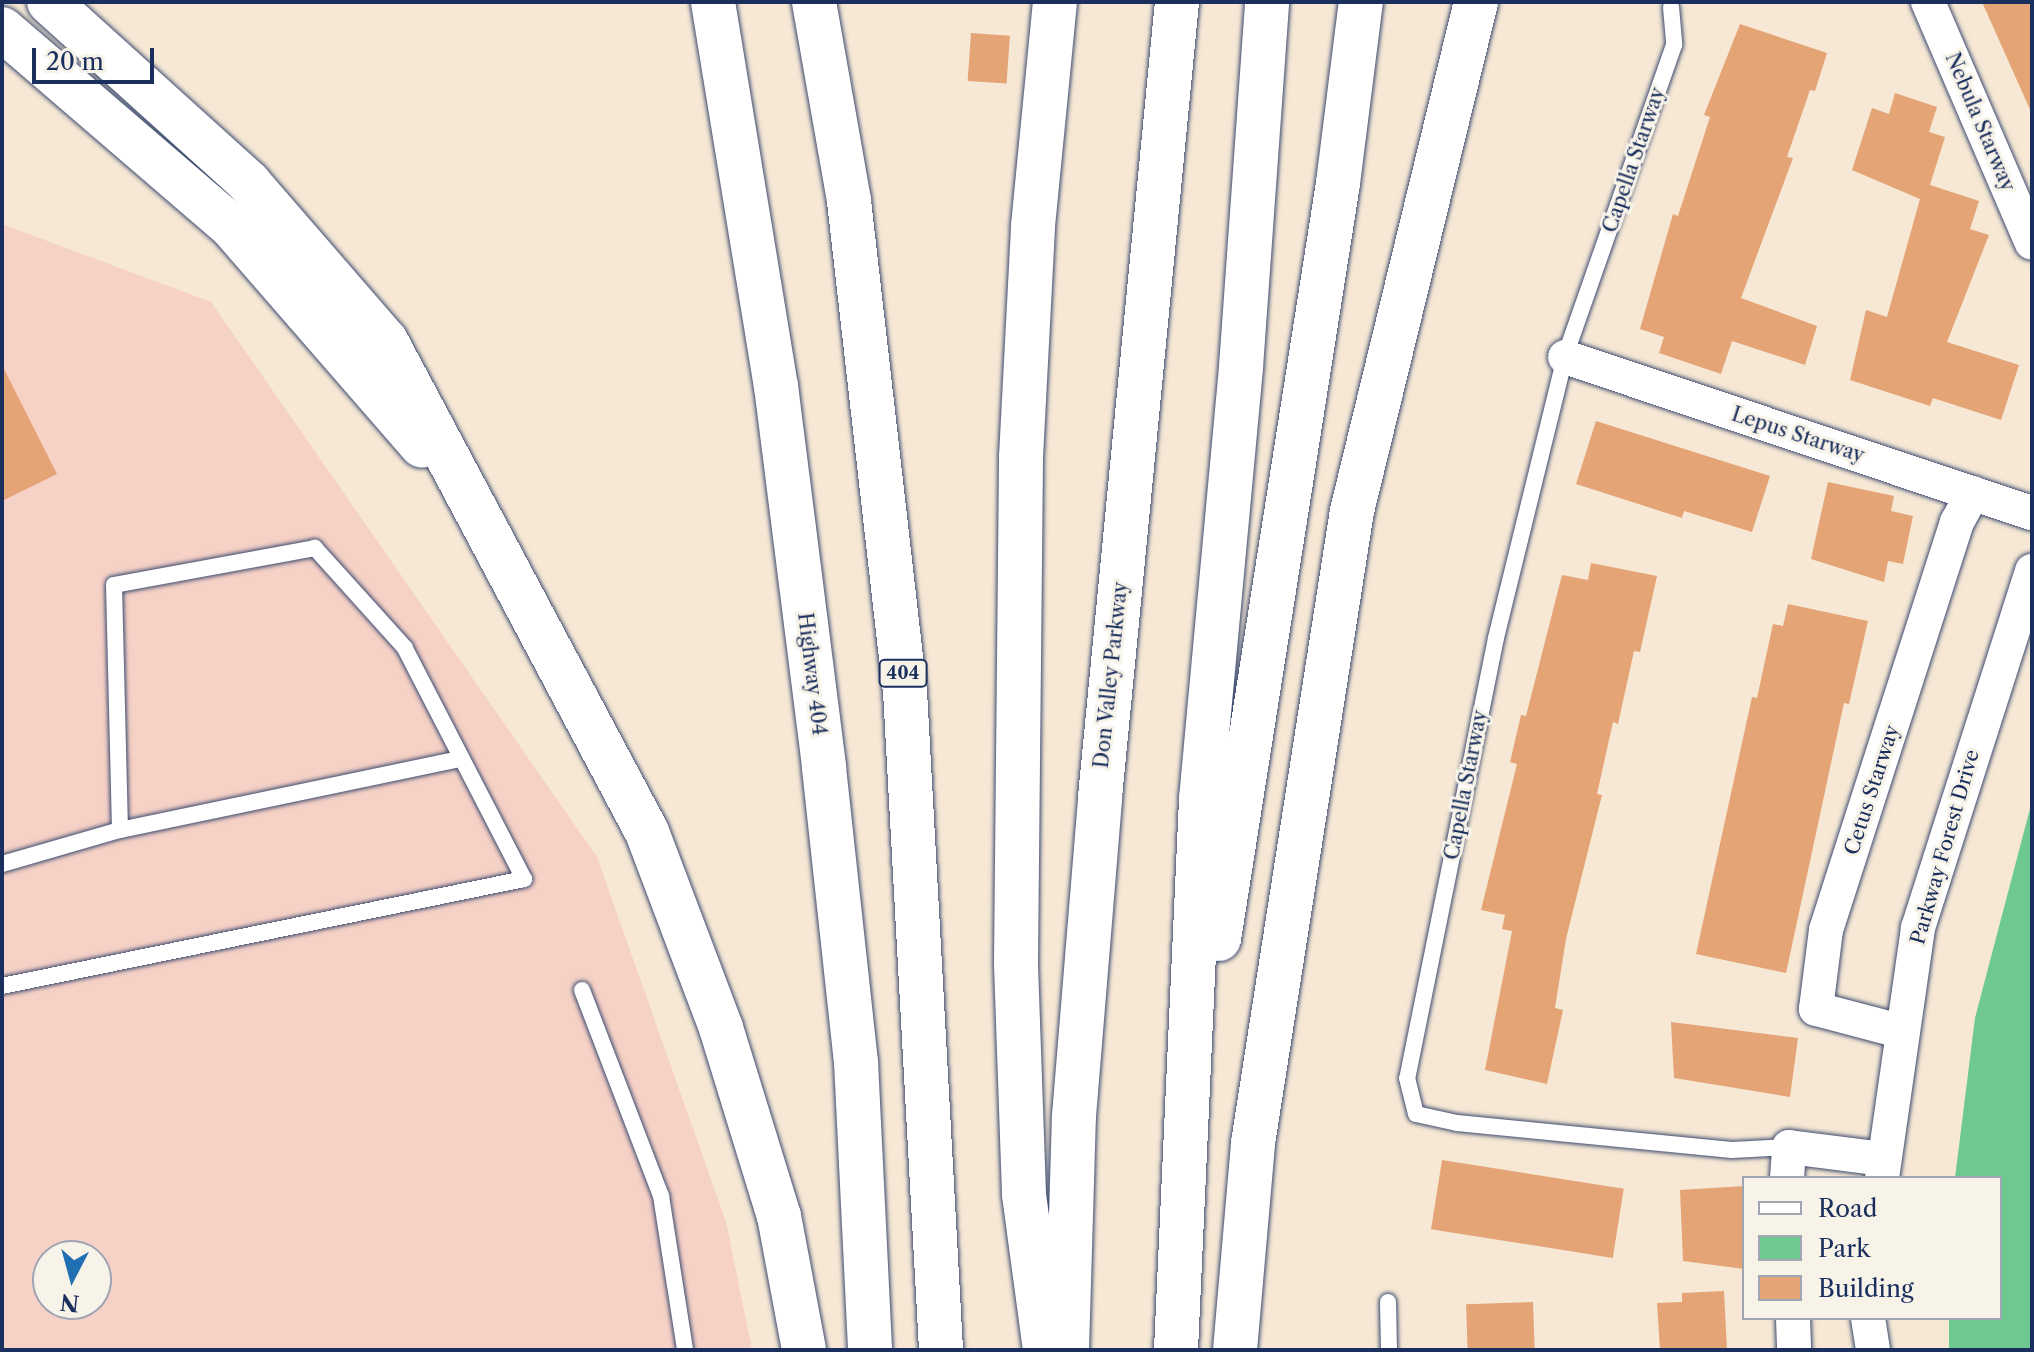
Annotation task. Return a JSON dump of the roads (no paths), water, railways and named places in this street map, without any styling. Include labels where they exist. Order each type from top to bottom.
[{"type":"highway","points":[[49,2],[249,183],[386,341],[647,832],[721,1028],[779,1216],[804,1350]]},
{"type":"highway","name":"Highway 404","points":[[713,2],[776,386],[826,784],[856,1062],[870,1350]]},
{"type":"highway","name":"404","points":[[814,2],[849,201],[905,691],[941,1350]]},
{"type":"highway","points":[[1045,1350],[1024,1194],[1016,947],[1021,457],[1033,226],[1055,2]]},
{"type":"highway","name":"Don Valley Parkway","points":[[1067,1350],[1074,1116],[1100,797],[1177,2]]},
{"type":"highway","points":[[1176,1350],[1201,799],[1241,367],[1267,2]]},
{"type":"highway","points":[[1184,1151],[1338,183],[1361,2]]},
{"type":"highway","points":[[1235,1350],[1253,1143],[1352,511],[1476,2]]},
{"type":"highway","points":[[2,29],[231,226],[430,454],[524,596]]},
{"type":"street","name":"Nebula Starway","points":[[1928,2],[2032,243]]},
{"type":"street","name":"Lepus Starway","points":[[1565,357],[2032,513]]},
{"type":"street","name":"Cetus Starway","points":[[1900,1031],[1816,1009],[1826,930],[1957,522],[1973,493]]},
{"type":"street","name":"Parkway Forest Drive","points":[[1883,1168],[1900,1031],[1918,928],[2032,571]]},
{"type":"street","name":"Capella Starway","points":[[1788,1163],[1883,1168]]},
{"type":"street","points":[[1793,1320],[1794,1350]]},
{"type":"street","points":[[1868,1320],[1873,1350]]},
{"type":"lane","name":"Capella Starway","points":[[1671,7],[1674,45],[1565,357],[1496,638],[1407,1078],[1416,1114],[1457,1123],[1732,1150],[1788,1163]]},
{"type":"lane","points":[[2,986],[524,879],[405,648],[315,548],[114,585],[120,830]]},
{"type":"lane","points":[[2,864],[120,830],[460,759]]},
{"type":"lane","points":[[582,990],[661,1196],[685,1350]]},
{"type":"lane","points":[[1388,1302],[1389,1350]]}]
